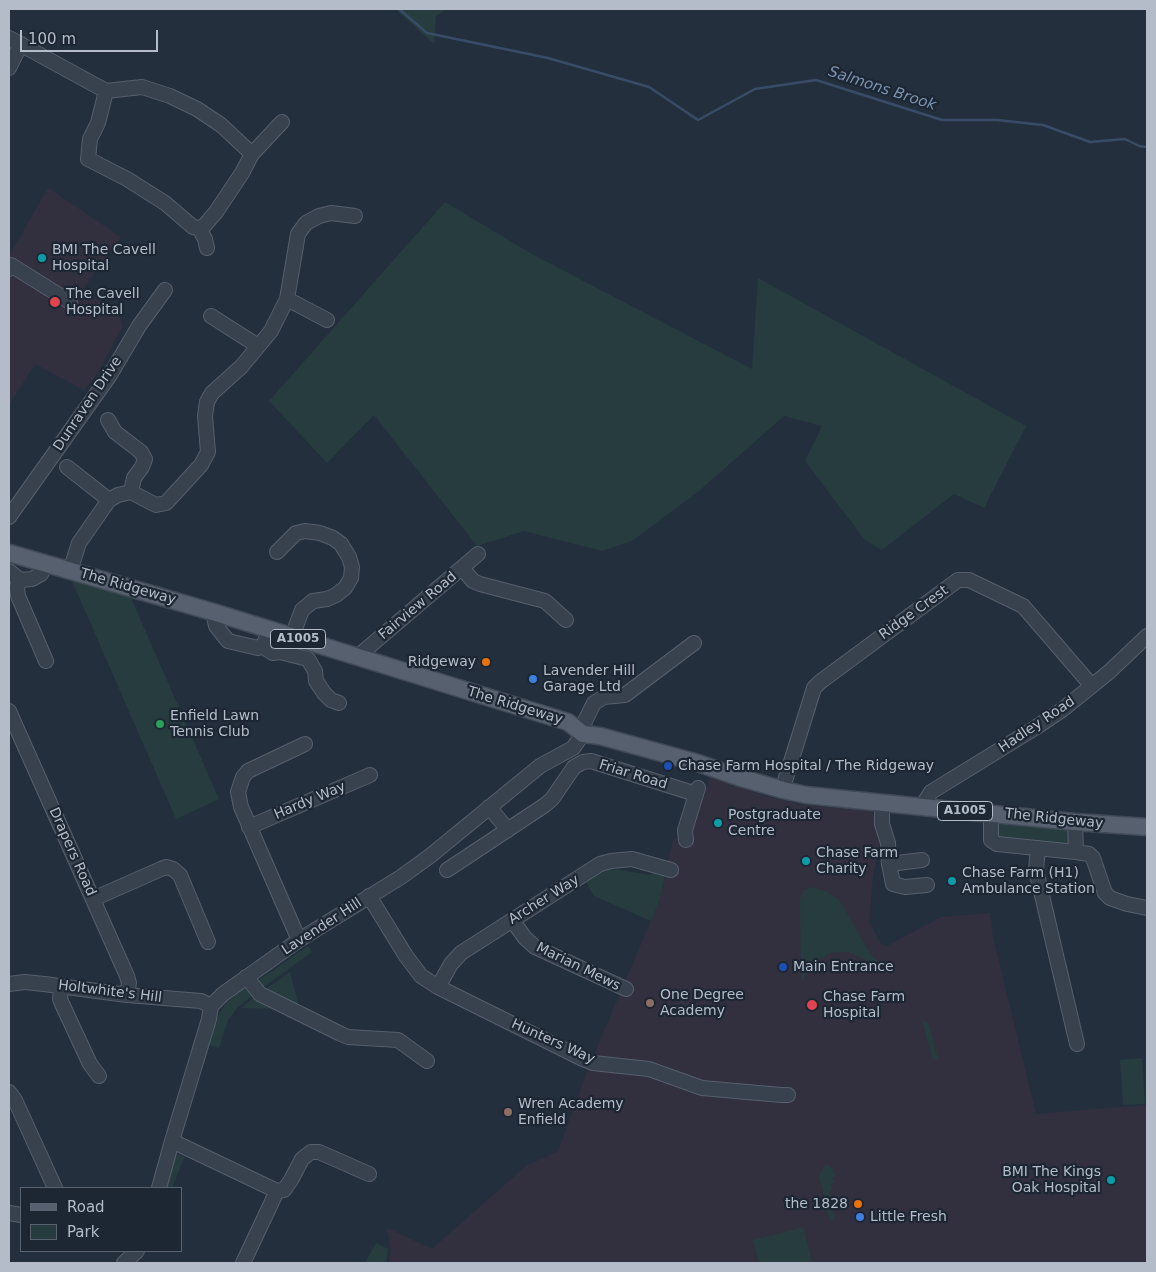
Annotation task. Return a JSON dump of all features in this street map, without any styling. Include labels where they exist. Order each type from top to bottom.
[{"type":"main road","name":"The Ridgeway","points":[[9,554],[213,612],[269,631],[568,722],[583,734],[600,736],[698,763],[784,790],[806,795],[1075,822],[1147,826]]},
{"type":"street","points":[[9,68],[15,41],[106,91],[142,87],[170,96],[198,109],[221,126],[252,154]]},
{"type":"street","points":[[106,91],[98,123],[90,139],[85,161],[127,179],[165,203],[193,226],[199,228],[207,248]]},
{"type":"street","points":[[199,228],[204,226],[216,212],[242,173],[252,154],[282,122]]},
{"type":"street","points":[[70,571],[79,543],[109,500],[118,495],[131,492],[156,505],[166,503],[201,465],[208,452],[205,416],[207,402],[217,387],[241,367],[271,331],[287,299],[298,234],[306,223],[319,216],[331,213],[355,216]]},
{"type":"street","points":[[9,269],[11,265],[70,302]]},
{"type":"street","name":"Dunraven Drive","points":[[9,517],[110,375],[139,326],[166,290]]},
{"type":"street","points":[[287,299],[327,320]]},
{"type":"street","points":[[211,316],[258,346]]},
{"type":"street","points":[[108,420],[115,432],[141,452],[145,459],[134,478],[131,492]]},
{"type":"street","points":[[67,467],[109,500]]},
{"type":"street","points":[[277,552],[296,533],[306,531],[320,533],[333,538],[341,544],[349,557],[352,567],[351,578],[345,588],[327,599],[313,601],[302,610],[292,637]]},
{"type":"street","name":"Fairview Road","points":[[357,657],[478,554]]},
{"type":"street","points":[[9,571],[20,580],[32,580],[41,574],[46,564]]},
{"type":"street","points":[[462,568],[474,581],[480,584],[545,601],[566,620]]},
{"type":"street","points":[[20,580],[17,587],[18,596],[46,662]]},
{"type":"street","name":"Ridge Crest","points":[[784,790],[785,781],[814,688],[958,580],[969,580],[1023,606],[1092,686]]},
{"type":"street","points":[[213,612],[216,626],[228,641],[254,649],[264,644],[269,631]]},
{"type":"street","name":"Hadley Road","points":[[922,806],[931,792],[1035,728],[1092,686],[1130,654],[1147,636]]},
{"type":"street","points":[[583,734],[585,721],[594,702],[604,697],[625,695],[694,644]]},
{"type":"street","points":[[262,646],[273,653],[280,652],[308,659],[315,671],[316,680],[324,693],[331,700],[339,703]]},
{"type":"street","name":"Drapers Road","points":[[9,711],[127,976],[129,983],[127,996]]},
{"type":"street","name":"Lavender Hill","points":[[211,1006],[223,994],[299,940],[430,856],[540,766],[573,748],[583,734]]},
{"type":"street","points":[[299,940],[249,827],[238,800],[238,792],[243,777],[255,767],[306,744]]},
{"type":"street","name":"Friar Road","points":[[447,870],[546,805],[574,767],[584,762],[591,762],[697,791],[685,830],[686,840]]},
{"type":"street","name":"Hardy Way","points":[[249,827],[370,775]]},
{"type":"street","points":[[882,802],[882,824],[888,843],[889,864],[893,884],[905,888],[927,885]]},
{"type":"street","points":[[489,807],[508,830]]},
{"type":"street","points":[[991,813],[990,830],[993,842],[1089,854],[1093,858],[1105,892],[1110,898],[1147,908]]},
{"type":"street","points":[[1075,822],[1076,852]]},
{"type":"street","points":[[1038,848],[1036,870],[1077,1044]]},
{"type":"street","name":"Archer Way","points":[[438,987],[455,958],[600,864],[632,859],[671,870]]},
{"type":"street","points":[[889,864],[922,860]]},
{"type":"street","points":[[93,899],[166,867],[174,868],[180,876],[208,942]]},
{"type":"street","name":"Hunters Way","points":[[370,896],[421,976],[438,987],[593,1063],[649,1069],[702,1088],[788,1095]]},
{"type":"street","name":"Marian Mews","points":[[512,920],[525,938],[535,947],[626,989]]},
{"type":"street","points":[[246,977],[260,994],[348,1037],[398,1040],[427,1062]]},
{"type":"street","name":"Holtwhite's Hill","points":[[9,984],[25,982],[127,996],[201,1001],[211,1006]]},
{"type":"street","points":[[61,986],[60,999],[62,1006],[90,1064],[100,1076]]},
{"type":"street","points":[[159,1187],[211,1006]]},
{"type":"street","points":[[9,1092],[16,1100],[55,1187]]},
{"type":"street","points":[[172,1141],[277,1191],[284,1190],[302,1159],[311,1152],[319,1152],[369,1174]]},
{"type":"street","points":[[244,1263],[277,1191]]},
{"type":"street","points":[[124,1263],[136,1252]]},
{"type":"shaded area","name":"The Cavell Hospital","points":[[48,188],[121,237],[83,289],[119,315],[123,326],[97,375],[84,390],[35,364],[9,405],[9,256]]},
{"type":"shaded area","name":"Chase Farm Hospital","points":[[711,776],[764,796],[803,805],[872,811],[880,843],[873,875],[869,922],[881,944],[887,946],[941,917],[990,913],[993,937],[1036,1114],[1147,1105],[1147,1263],[389,1263],[391,1251],[387,1228],[432,1249],[526,1166],[558,1151],[590,1064],[659,902],[673,840],[692,830]]},
{"type":"green space","points":[[395,9],[448,9],[436,16],[434,44]]},
{"type":"green space","points":[[445,202],[530,253],[752,369],[758,278],[1026,426],[984,508],[954,494],[882,550],[865,540],[805,461],[822,426],[784,416],[699,491],[632,541],[602,551],[524,531],[477,546],[374,415],[327,463],[269,401]]},
{"type":"green space","name":"Enfield Lawn Tennis Club","points":[[72,581],[131,598],[219,799],[176,819]]},
{"type":"green space","points":[[993,822],[1070,830],[1070,847],[997,841]]},
{"type":"green space","points":[[613,869],[651,875],[658,870],[665,877],[659,902],[651,921],[594,896],[586,882],[604,871]]},
{"type":"green space","points":[[812,887],[828,892],[840,901],[866,947],[880,963],[870,962],[849,952],[833,952],[817,961],[801,981],[800,899],[804,890]]},
{"type":"green space","points":[[308,946],[312,952],[261,989],[259,980]]},
{"type":"green space","points":[[290,972],[300,1011],[262,992]]},
{"type":"green space","points":[[242,989],[245,989],[252,996],[238,1007],[228,1020],[219,1048],[208,1045],[219,1014],[227,1002]]},
{"type":"green space","points":[[256,996],[277,1006],[275,1009],[241,1008]]},
{"type":"green space","points":[[922,1020],[929,1024],[938,1059],[933,1060]]},
{"type":"green space","points":[[1142,1058],[1145,1104],[1123,1105],[1120,1060]]},
{"type":"green space","points":[[176,1154],[184,1156],[172,1187],[166,1187]]},
{"type":"green space","points":[[826,1164],[834,1169],[832,1172],[836,1174],[831,1179],[834,1181],[830,1186],[833,1188],[829,1193],[832,1196],[831,1199],[838,1203],[832,1213],[835,1215],[830,1222],[819,1176]]},
{"type":"green space","points":[[803,1227],[812,1263],[759,1263],[753,1240]]},
{"type":"green space","points":[[376,1243],[388,1249],[386,1263],[365,1263]]},
{"type":"waterway","name":"Salmons Brook","points":[[399,9],[427,33],[548,58],[649,87],[698,120],[755,89],[816,80],[942,120],[997,120],[1043,125],[1090,142],[1125,139],[1139,146],[1147,147]]},
{"type":"place","name":"BMI The Cavell Hospital","points":[[42,258]]},
{"type":"place","name":"The Cavell Hospital","points":[[55,302]]},
{"type":"place","name":"Ridgeway","points":[[486,662]]},
{"type":"place","name":"Lavender Hill Garage Ltd","points":[[533,679]]},
{"type":"place","name":"Enfield Lawn Tennis Club","points":[[160,724]]},
{"type":"place","name":"Chase Farm Hospital / The Ridgeway","points":[[668,766]]},
{"type":"place","name":"Postgraduate Centre","points":[[718,823]]},
{"type":"place","name":"Chase Farm Charity","points":[[806,861]]},
{"type":"place","name":"Chase Farm (H1) Ambulance Station","points":[[952,881]]},
{"type":"place","name":"Main Entrance","points":[[783,967]]},
{"type":"place","name":"One Degree Academy","points":[[650,1003]]},
{"type":"place","name":"Chase Farm Hospital","points":[[812,1005]]},
{"type":"place","name":"Wren Academy Enfield","points":[[508,1112]]},
{"type":"place","name":"BMI The Kings Oak Hospital","points":[[1111,1180]]},
{"type":"place","name":"the 1828","points":[[858,1204]]},
{"type":"place","name":"Little Fresh","points":[[860,1217]]}]
